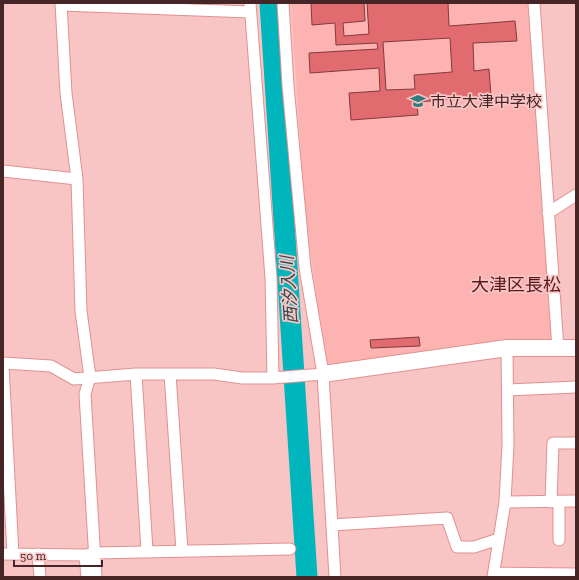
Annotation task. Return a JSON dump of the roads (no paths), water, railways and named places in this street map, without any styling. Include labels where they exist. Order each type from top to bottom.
[{"type":"street","points":[[283,3],[288,86],[306,268],[323,374],[335,577]]},
{"type":"street","points":[[534,3],[558,349]]},
{"type":"street","points":[[87,577],[90,554],[85,394],[90,378],[81,311],[77,179],[66,93],[61,4],[250,7],[271,278],[273,378]]},
{"type":"street","points":[[3,171],[77,179]]},
{"type":"street","points":[[548,214],[576,196]]},
{"type":"street","points":[[507,348],[508,390],[505,502],[493,575],[576,574]]},
{"type":"street","points":[[290,549],[147,551],[90,554],[8,554],[3,364],[51,366],[74,379],[136,374],[214,374],[242,378],[273,378],[323,374],[507,348],[576,348]]},
{"type":"street","points":[[136,374],[147,551]]},
{"type":"street","points":[[170,374],[182,551]]},
{"type":"street","points":[[508,390],[576,387]]},
{"type":"street","points":[[559,540],[555,502],[553,443],[576,443]]},
{"type":"street","points":[[505,502],[576,501]]},
{"type":"street","points":[[332,525],[447,518],[457,546],[474,547],[499,539]]},
{"type":"street","points":[[38,554],[40,577]]},
{"type":"street","points":[[90,554],[96,577]]},
{"type":"waterway","name":"西汐入川","points":[[270,3],[307,577]]},
{"type":"place","name":"市立大津中学校","points":[[418,101]]},
{"type":"district","name":"大津区長松","points":[[516,285]]}]
